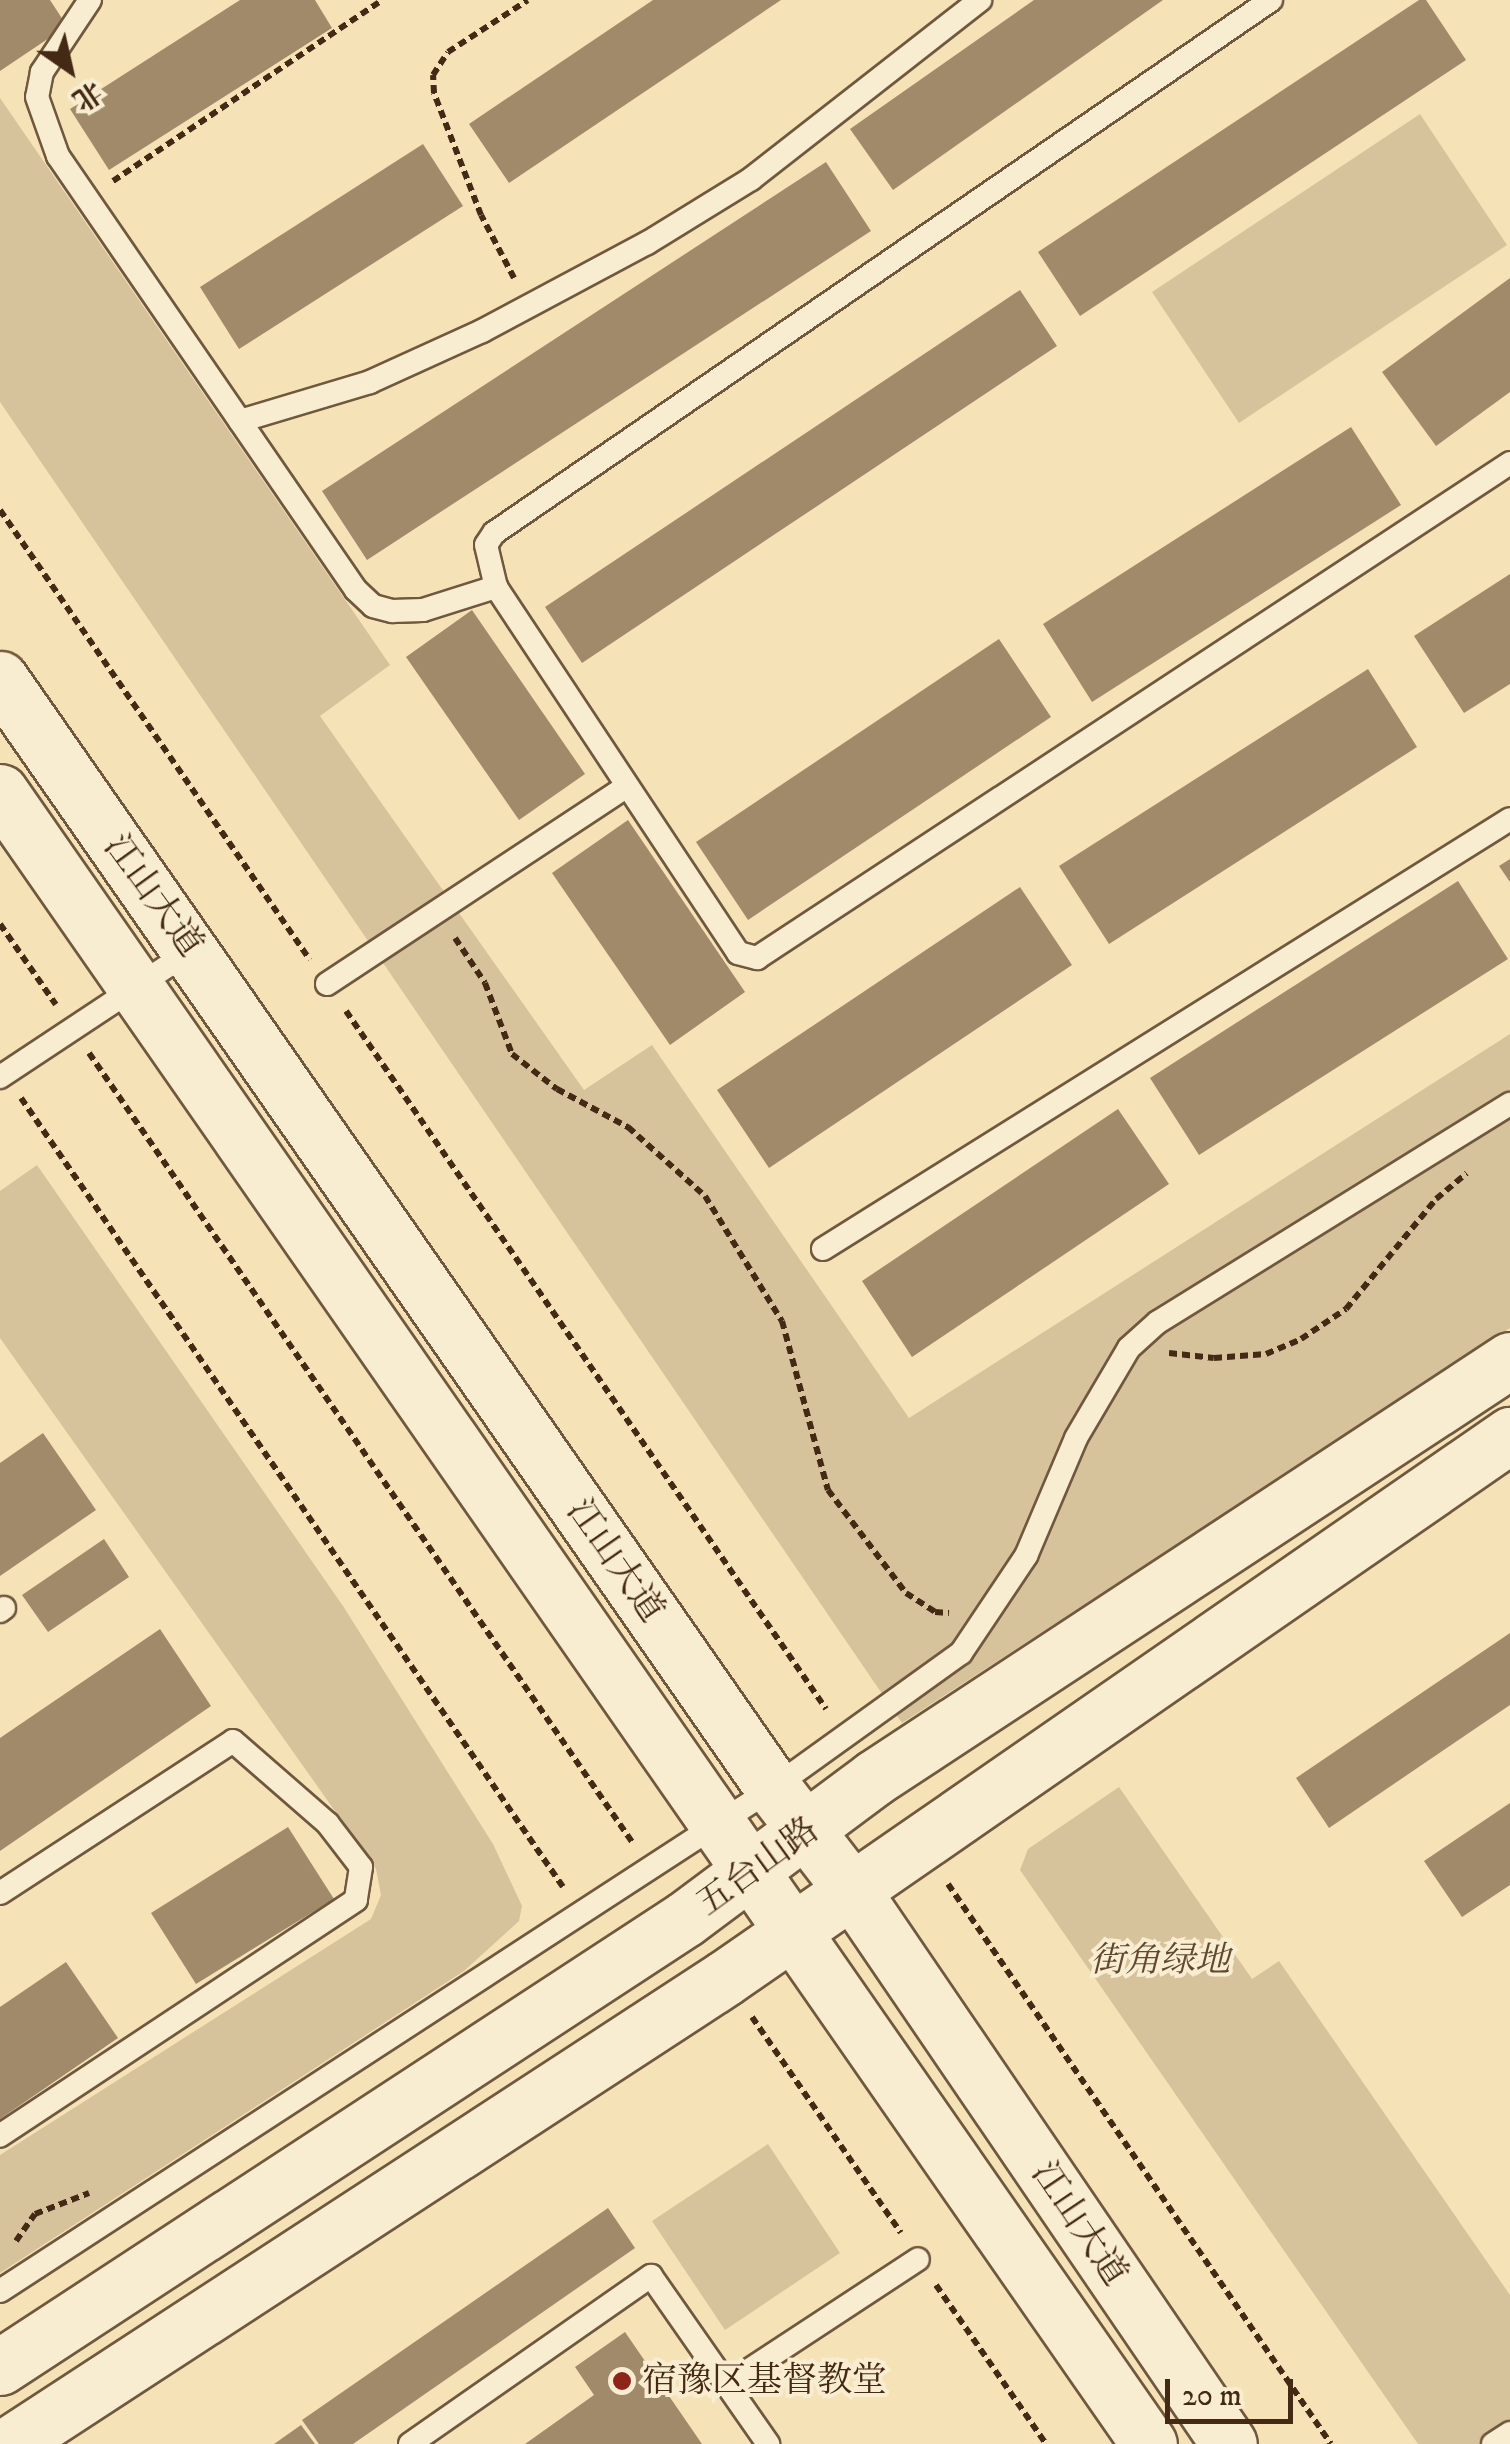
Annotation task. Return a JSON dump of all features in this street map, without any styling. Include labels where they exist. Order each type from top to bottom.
[{"type":"main road","name":"江山大道","points":[[0,679],[773,1788],[851,1889],[1229,2444]]},
{"type":"main road","name":"江山大道","points":[[0,792],[1148,2444]]},
{"type":"main road","name":"五台山路","points":[[0,2367],[752,1872],[874,1778],[1510,1360]]},
{"type":"main road","name":"五台山路","points":[[10,2444],[725,1978],[918,1840],[1510,1435]]},
{"type":"lane","points":[[90,0],[42,72],[37,97],[58,156],[240,421],[373,606],[422,610],[496,587]]},
{"type":"lane","points":[[240,421],[370,382],[529,306],[750,179],[980,0]]},
{"type":"lane","points":[[1271,0],[494,532],[486,546],[496,587],[738,952],[756,958],[1510,462]]},
{"type":"lane","points":[[327,984],[628,786]]},
{"type":"lane","points":[[823,1250],[1510,819]]},
{"type":"lane","points":[[2,1076],[192,950]]},
{"type":"lane","points":[[0,2291],[773,1788],[962,1653],[990,1617],[1026,1556],[1104,1382],[1130,1348],[1158,1322],[1510,1104]]},
{"type":"lane","points":[[0,1893],[233,1741],[328,1824],[361,1867],[356,1900],[0,2136]]},
{"type":"lane","points":[[728,2384],[918,2259]]},
{"type":"lane","points":[[410,2444],[651,2276],[768,2444]]},
{"type":"lane","points":[[1493,2444],[1510,2433]]},
{"type":"path","points":[[87,198],[382,0]]},
{"type":"path","points":[[528,0],[448,52],[433,75],[434,94],[481,215],[529,306]]},
{"type":"path","points":[[0,510],[829,1714],[844,1705]]},
{"type":"path","points":[[437,912],[485,983],[512,1054],[556,1088],[628,1127],[706,1196],[782,1321],[828,1490],[906,1593],[934,1612],[962,1614],[952,1628]]},
{"type":"path","points":[[0,924],[648,1866]]},
{"type":"path","points":[[2,1076],[580,1911]]},
{"type":"path","points":[[1130,1348],[1214,1358],[1266,1354],[1301,1339],[1357,1298],[1436,1199],[1477,1165]]},
{"type":"path","points":[[918,1840],[1331,2444]]},
{"type":"path","points":[[725,1978],[1046,2444]]},
{"type":"green space","points":[[0,98],[390,665],[320,716],[584,1090],[652,1045],[909,1418],[1510,1034],[1510,1328],[902,1723],[0,402]]},
{"type":"green space","points":[[1420,114],[1507,245],[1239,423],[1152,292]]},
{"type":"green space","points":[[37,1165],[343,1606],[493,1844],[522,1906],[519,1921],[464,1971],[0,2273],[0,2155],[371,1919],[381,1895],[376,1869],[0,1338],[0,1191]]},
{"type":"green space","name":"街角绿地","points":[[1119,1787],[1252,1979],[1279,1961],[1510,2295],[1510,2444],[1418,2444],[1020,1870],[1028,1849]]},
{"type":"green space","points":[[768,2144],[840,2253],[725,2330],[652,2221]]},
{"type":"building","points":[[0,0],[50,0],[67,26],[0,71]]},
{"type":"building","points":[[240,0],[315,0],[332,28],[109,170],[70,109]]},
{"type":"building","points":[[653,0],[781,0],[509,183],[469,124]]},
{"type":"building","points":[[1034,0],[1163,0],[893,190],[850,129]]},
{"type":"building","points":[[1419,0],[1426,0],[1466,60],[1080,316],[1038,252]]},
{"type":"building","points":[[423,144],[463,206],[239,349],[200,287]]},
{"type":"building","points":[[826,162],[871,231],[367,560],[322,491]]},
{"type":"building","points":[[1510,278],[1510,392],[1436,446],[1382,372]]},
{"type":"building","points":[[1020,290],[1057,346],[582,663],[545,607]]},
{"type":"building","points":[[1351,427],[1401,505],[1092,702],[1043,624]]},
{"type":"building","points":[[1510,574],[1510,684],[1464,713],[1414,636]]},
{"type":"building","points":[[472,610],[585,774],[519,820],[406,657]]},
{"type":"building","points":[[999,639],[1051,717],[748,920],[696,842]]},
{"type":"building","points":[[1368,669],[1417,747],[1109,944],[1059,866]]},
{"type":"building","points":[[628,820],[745,992],[670,1045],[552,873]]},
{"type":"building","points":[[1510,859],[1510,882],[1499,866]]},
{"type":"building","points":[[1458,881],[1508,959],[1199,1155],[1150,1078]]},
{"type":"building","points":[[1020,887],[1072,965],[769,1168],[717,1090]]},
{"type":"building","points":[[1118,1109],[1169,1184],[912,1357],[862,1281]]},
{"type":"building","points":[[43,1433],[96,1510],[0,1576],[0,1463]]},
{"type":"building","points":[[104,1539],[129,1577],[48,1632],[22,1595]]},
{"type":"building","points":[[160,1629],[211,1706],[0,1851],[0,1738]]},
{"type":"building","points":[[1510,1633],[1510,1705],[1329,1828],[1296,1778]]},
{"type":"building","points":[[1510,1803],[1510,1885],[1462,1917],[1424,1861]]},
{"type":"building","points":[[288,1827],[334,1899],[196,1984],[151,1913]]},
{"type":"building","points":[[66,1962],[118,2038],[0,2119],[0,2007]]},
{"type":"building","points":[[608,2208],[635,2248],[353,2444],[319,2444],[302,2420]]},
{"type":"building","name":"宿豫区基督教堂","points":[[625,2332],[702,2444],[525,2444],[594,2395],[575,2367]]},
{"type":"building","points":[[301,2425],[315,2444],[274,2444]]},
{"type":"place","name":"宿豫区基督教堂","points":[[622,2381]]}]
